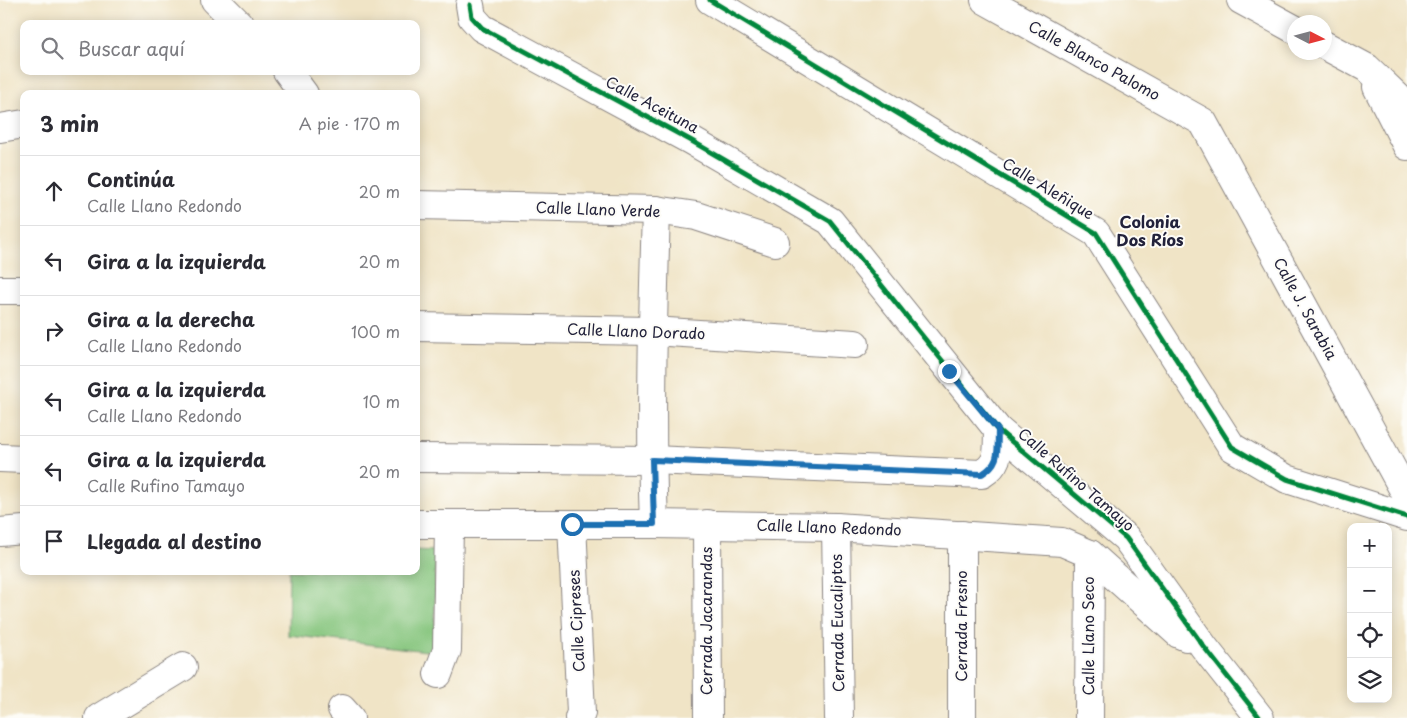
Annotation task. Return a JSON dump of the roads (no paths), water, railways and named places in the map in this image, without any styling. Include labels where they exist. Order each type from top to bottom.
[{"type":"street","points":[[215,0],[235,20]]},
{"type":"street","name":"Calle Aleñique","points":[[710,0],[1096,233],[1232,447],[1287,479],[1407,517]]},
{"type":"street","name":"Calle Blanco Palomo","points":[[985,0],[1204,122]]},
{"type":"street","points":[[1241,0],[1287,25]]},
{"type":"street","name":"Calle Aceituna","points":[[469,2],[472,17],[482,28],[690,140],[830,221]]},
{"type":"street","points":[[1332,49],[1367,68],[1407,106]]},
{"type":"street","points":[[1367,68],[1407,146]]},
{"type":"street","points":[[291,75],[301,90]]},
{"type":"street","name":"Calle J. Sarabia","points":[[1204,122],[1407,496]]},
{"type":"street","points":[[0,128],[20,125]]},
{"type":"street","name":"Calle Llano Verde","points":[[420,205],[656,210],[696,216],[775,242]]},
{"type":"street","points":[[654,524],[652,332],[656,210]]},
{"type":"street","name":"Calle Rufino Tamayo","points":[[830,221],[998,430],[1126,538],[1204,648],[1260,718]]},
{"type":"street","points":[[0,290],[20,290]]},
{"type":"street","name":"Calle Llano Dorado","points":[[420,327],[652,332],[856,344]]},
{"type":"street","points":[[420,458],[652,460],[982,474],[992,468],[997,457],[998,430]]},
{"type":"street","points":[[0,458],[20,459]]},
{"type":"street","name":"Calle Llano Redondo","points":[[420,524],[707,524],[836,527],[1062,542],[1090,554],[1179,634],[1204,648]]},
{"type":"street","points":[[438,674],[447,650],[450,524]]},
{"type":"street","name":"Calle Cipreses","points":[[572,524],[581,713],[579,718]]},
{"type":"street","name":"Cerrada Jacarandas","points":[[707,524],[708,718]]},
{"type":"street","name":"Cerrada Eucaliptos","points":[[836,527],[840,718]]},
{"type":"street","points":[[0,532],[20,530]]},
{"type":"street","name":"Cerrada Fresno","points":[[962,535],[962,718]]},
{"type":"street","name":"Calle Llano Seco","points":[[1089,718],[1090,554]]},
{"type":"street","points":[[99,718],[183,667]]},
{"type":"district","name":"Colonia Dos Ríos","points":[[1150,231]]}]
